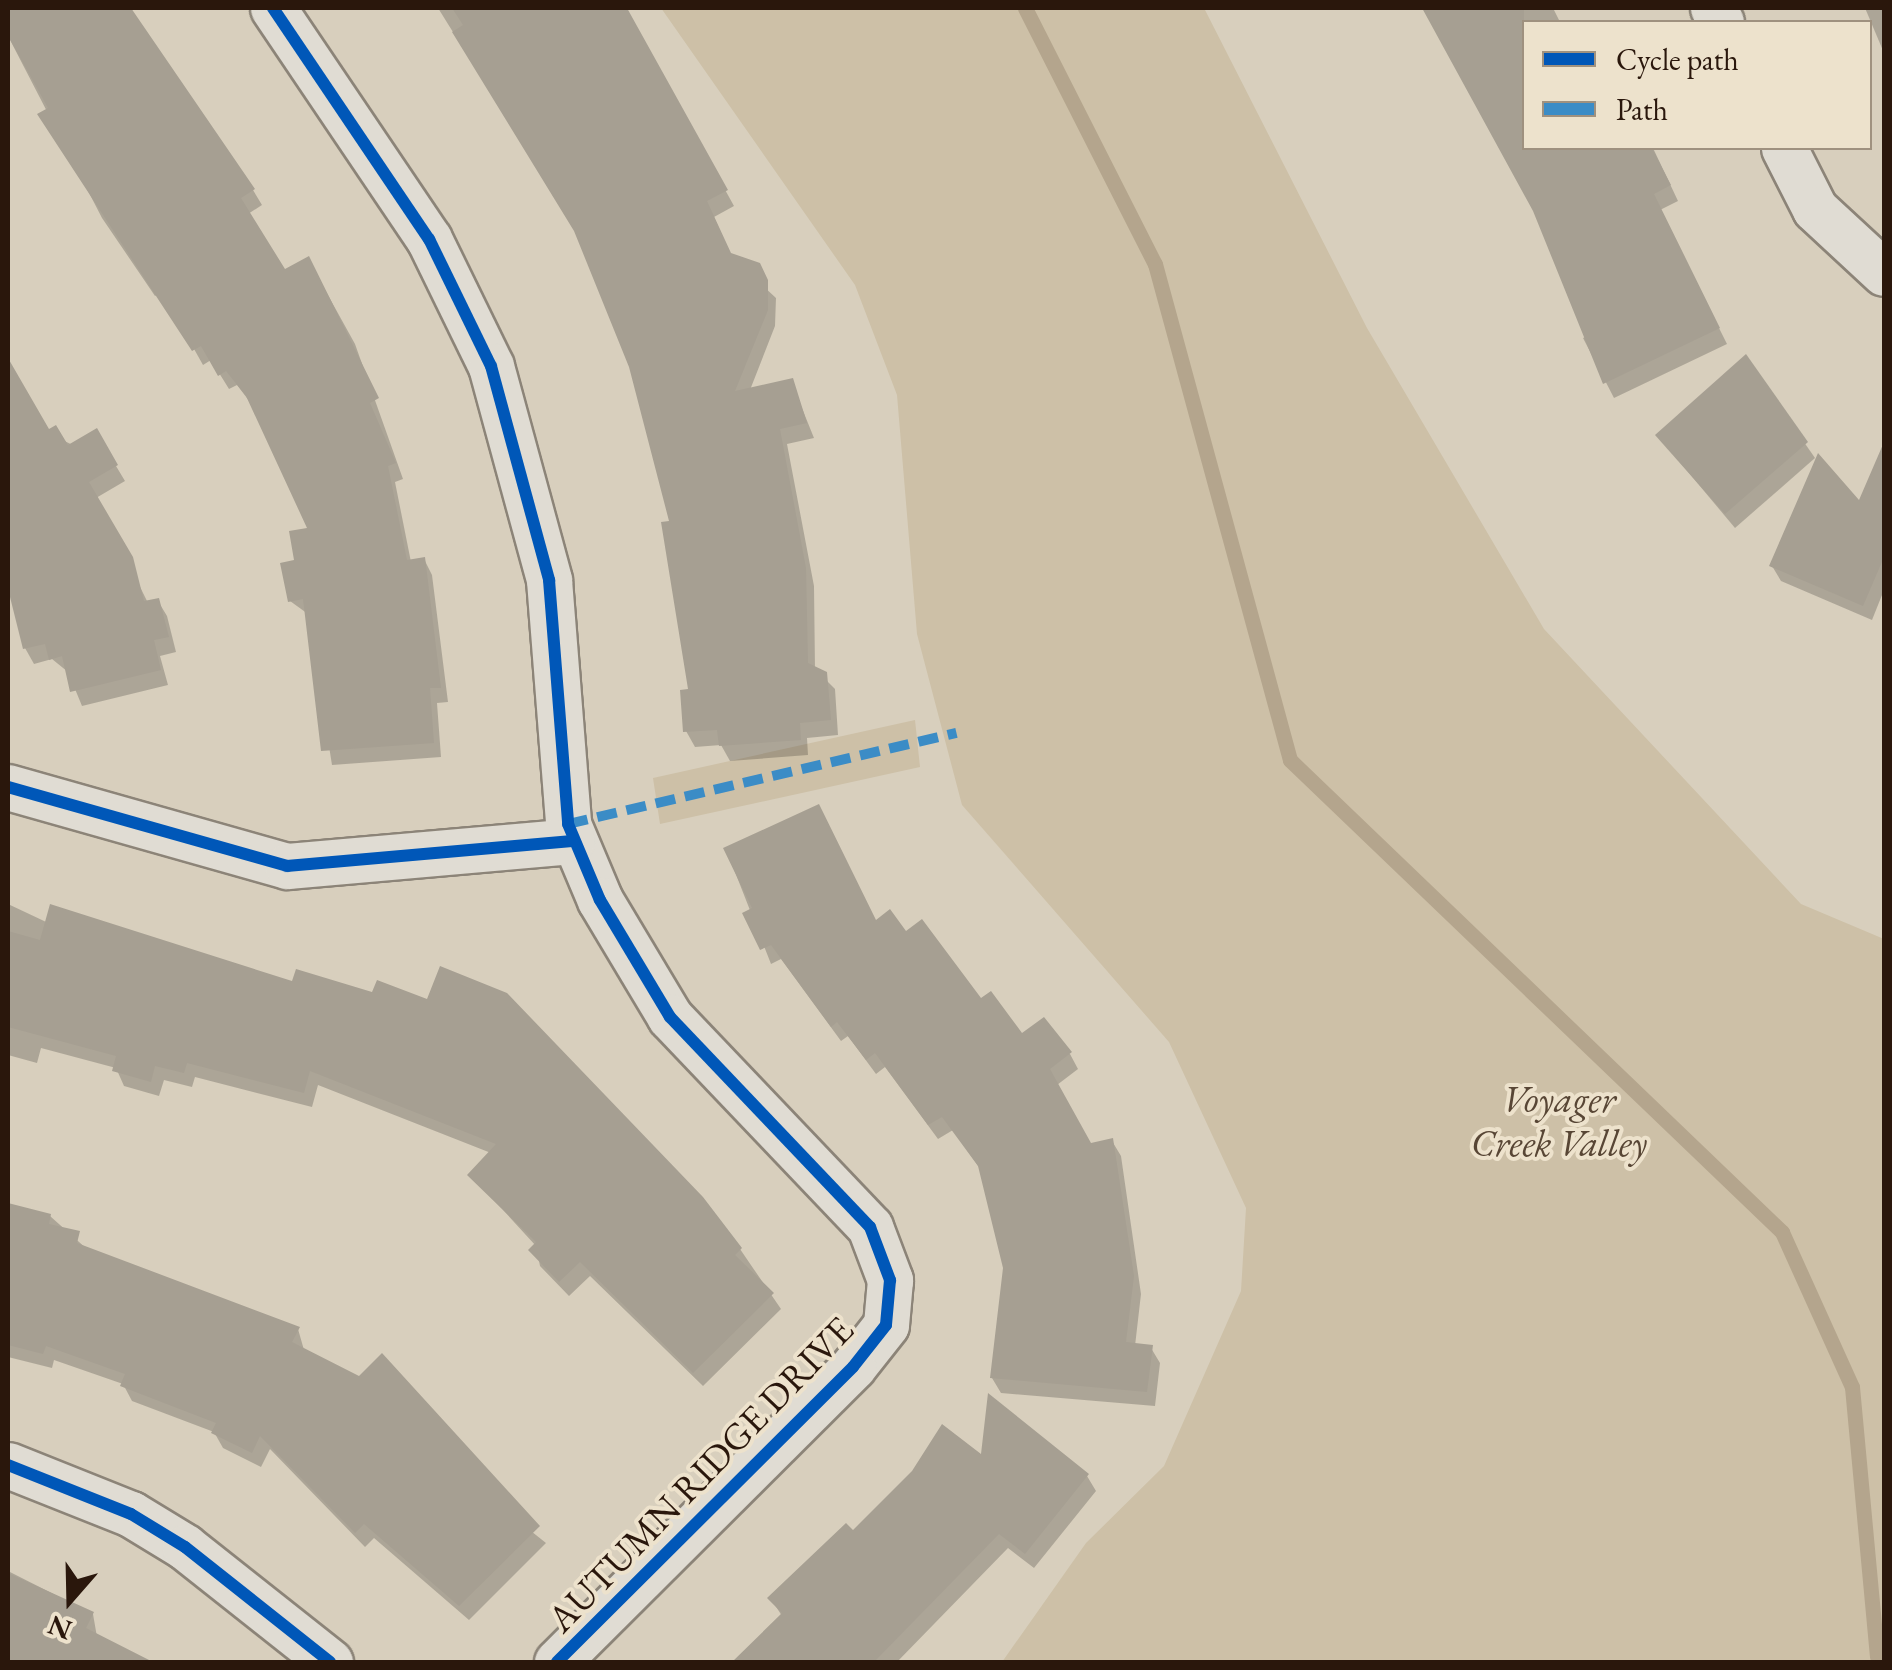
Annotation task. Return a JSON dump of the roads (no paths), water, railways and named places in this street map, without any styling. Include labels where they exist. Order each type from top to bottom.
[{"type":"street","name":"AUTUMN RIDGE DRIVE","points":[[274,8],[430,239],[491,366],[549,580],[572,841],[670,1016],[870,1226],[890,1280],[886,1325],[854,1367],[557,1662]]},
{"type":"street","points":[[1785,150],[1815,209],[1884,273]]},
{"type":"street","points":[[8,786],[287,866],[572,841]]},
{"type":"street","points":[[8,1464],[185,1546],[330,1662]]},
{"type":"waterway","points":[[1025,8],[1155,264],[1290,760],[1782,1232],[1852,1387],[1877,1657]]},
{"type":"park label","name":"Voyager Creek Valley","points":[[1559,1121]]}]
